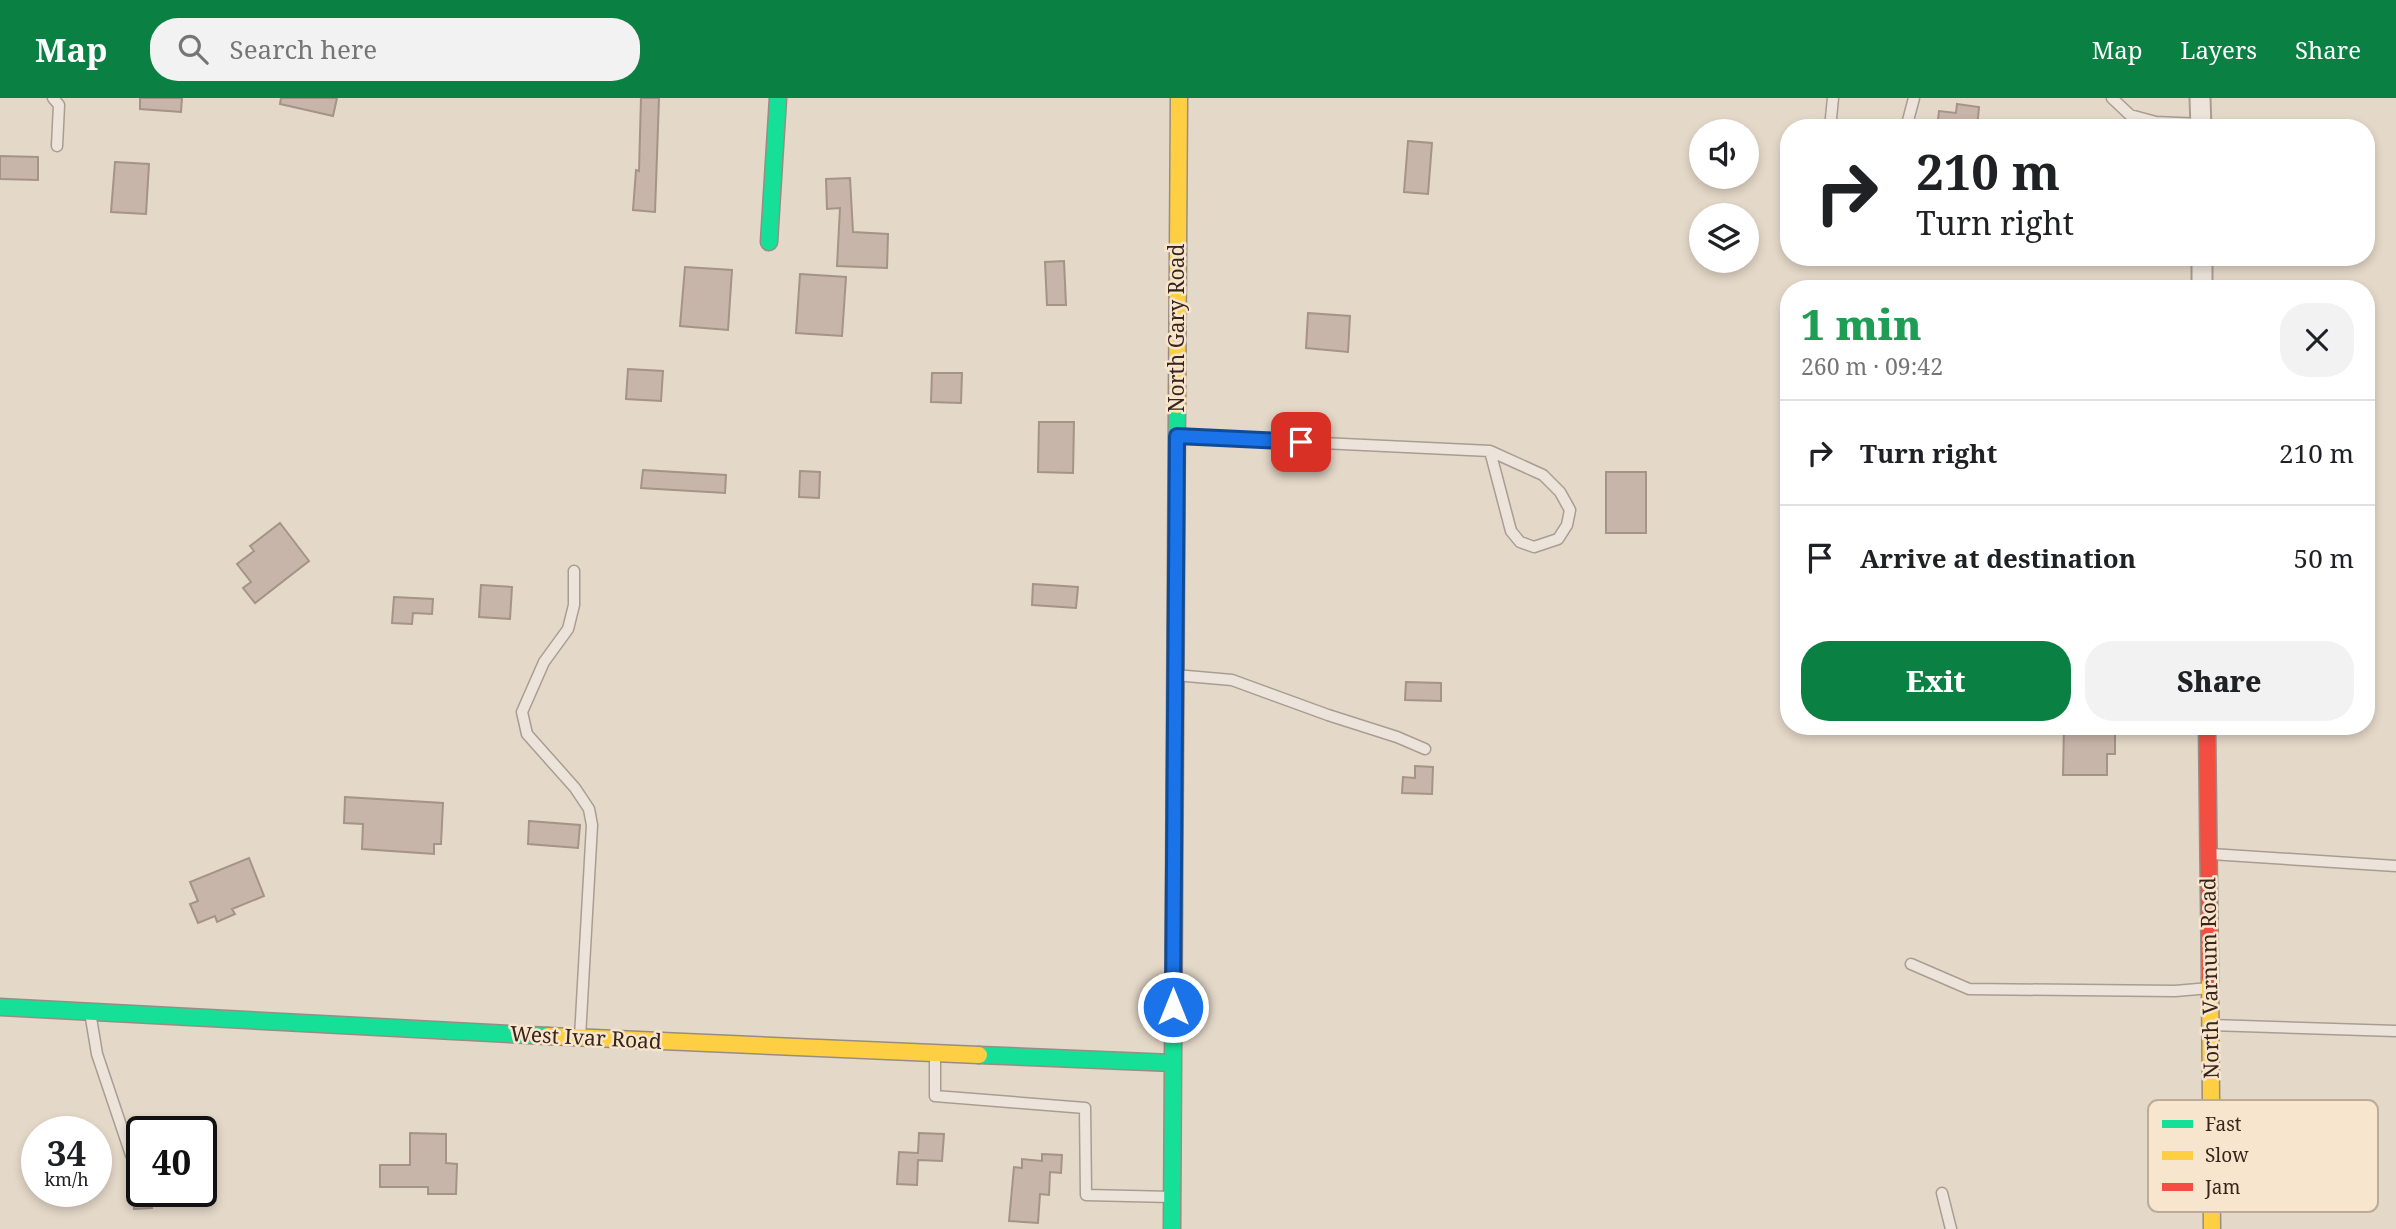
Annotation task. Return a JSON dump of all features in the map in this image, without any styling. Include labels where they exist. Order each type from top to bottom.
[{"type":"street","points":[[769,242],[778,98]]},
{"type":"street","name":"North Gary Road","points":[[1172,1229],[1178,98]]},
{"type":"street","points":[[2200,98],[2200,119]]},
{"type":"street","name":"North Varnum Road","points":[[2207,735],[2211,1100]]},
{"type":"street","name":"West Ivar Road","points":[[0,1007],[580,1038],[1173,1063]]},
{"type":"lane","points":[[53,98],[59,105],[58,146]]},
{"type":"lane","points":[[1831,119],[1833,98]]},
{"type":"lane","points":[[1908,119],[1913,98]]},
{"type":"lane","points":[[2112,98],[2130,115],[2145,119]]},
{"type":"lane","points":[[1177,436],[1490,451],[1543,475],[1560,492],[1570,510],[1567,526],[1558,539],[1534,547],[1520,542],[1511,531],[1490,451]]},
{"type":"lane","points":[[574,571],[574,605],[568,629],[544,662],[522,712],[527,734],[575,788],[589,809],[592,825],[587,958],[580,1038]]},
{"type":"lane","points":[[1175,675],[1232,680],[1425,749]]},
{"type":"lane","points":[[2208,854],[2396,866]]},
{"type":"lane","points":[[1912,964],[1969,989],[2175,991],[2210,988]]},
{"type":"lane","points":[[90,1012],[97,1054],[126,1140]]},
{"type":"lane","points":[[2211,1025],[2396,1031]]},
{"type":"lane","points":[[935,1053],[935,1096],[1085,1108],[1086,1195],[1172,1197]]},
{"type":"lane","points":[[1942,1193],[1951,1229]]},
{"type":"building","points":[[140,98],[182,98],[181,112],[140,109]]},
{"type":"building","points":[[281,98],[337,98],[333,116],[280,104]]},
{"type":"building","points":[[641,98],[659,98],[655,212],[633,210],[636,170],[639,171]]},
{"type":"building","points":[[1957,104],[1979,107],[1978,119],[1938,119],[1939,111],[1956,113]]},
{"type":"building","points":[[1408,141],[1432,143],[1428,194],[1404,192]]},
{"type":"building","points":[[0,156],[38,157],[38,180],[0,179]]},
{"type":"building","points":[[115,162],[149,164],[146,214],[111,212]]},
{"type":"building","points":[[850,178],[853,232],[888,234],[887,268],[837,266],[840,208],[827,209],[826,179]]},
{"type":"building","points":[[1064,261],[1066,305],[1047,305],[1045,262]]},
{"type":"building","points":[[685,267],[732,270],[728,330],[680,326]]},
{"type":"building","points":[[800,274],[846,277],[842,336],[796,333]]},
{"type":"building","points":[[1308,313],[1350,316],[1348,352],[1306,348]]},
{"type":"building","points":[[628,369],[663,371],[661,401],[626,399]]},
{"type":"building","points":[[932,373],[962,373],[961,403],[931,402]]},
{"type":"building","points":[[1039,422],[1074,422],[1073,473],[1038,472]]},
{"type":"building","points":[[643,470],[726,475],[725,493],[641,488]]},
{"type":"building","points":[[800,471],[820,472],[819,498],[799,497]]},
{"type":"building","points":[[1606,472],[1646,472],[1646,533],[1606,533]]},
{"type":"building","points":[[280,523],[309,561],[255,603],[243,588],[251,582],[237,564],[254,551],[250,546]]},
{"type":"building","points":[[1033,584],[1078,587],[1076,608],[1032,605]]},
{"type":"building","points":[[481,585],[512,587],[510,619],[479,617]]},
{"type":"building","points":[[394,597],[433,599],[432,614],[413,613],[412,624],[392,623]]},
{"type":"building","points":[[1406,682],[1441,683],[1441,701],[1405,700]]},
{"type":"building","points":[[2064,735],[2115,735],[2115,754],[2107,754],[2107,775],[2063,775]]},
{"type":"building","points":[[1415,766],[1433,767],[1432,794],[1402,793],[1403,777],[1415,778]]},
{"type":"building","points":[[345,797],[443,803],[441,844],[434,844],[434,854],[362,849],[363,824],[344,823]]},
{"type":"building","points":[[529,821],[580,825],[578,848],[528,844]]},
{"type":"building","points":[[249,858],[264,896],[232,909],[235,914],[217,922],[215,916],[198,923],[190,904],[198,901],[190,882]]},
{"type":"building","points":[[410,1133],[446,1134],[446,1163],[457,1164],[456,1194],[428,1194],[428,1187],[380,1187],[380,1165],[410,1165]]},
{"type":"building","points":[[919,1133],[944,1134],[942,1161],[918,1160],[917,1185],[897,1184],[899,1152],[918,1153]]},
{"type":"building","points":[[1042,1154],[1062,1155],[1061,1173],[1050,1172],[1049,1195],[1040,1194],[1038,1223],[1009,1221],[1014,1167],[1022,1168],[1022,1159],[1042,1161]]},
{"type":"traffic: fast","points":[[769,242],[778,98]]},
{"type":"traffic: fast","points":[[1172,1229],[1177,405]]},
{"type":"traffic: fast","points":[[0,1007],[548,1036]]},
{"type":"traffic: fast","points":[[979,1055],[1173,1063]]},
{"type":"traffic: slow","points":[[1177,405],[1179,98]]},
{"type":"traffic: slow","points":[[2210,978],[2211,1100]]},
{"type":"traffic: slow","points":[[548,1036],[979,1055]]},
{"type":"traffic: slow","points":[[2212,1212],[2212,1229]]},
{"type":"traffic: jam","points":[[2207,735],[2210,978]]},
{"type":"route","points":[[1173,1007],[1177,436],[1301,442]]}]
